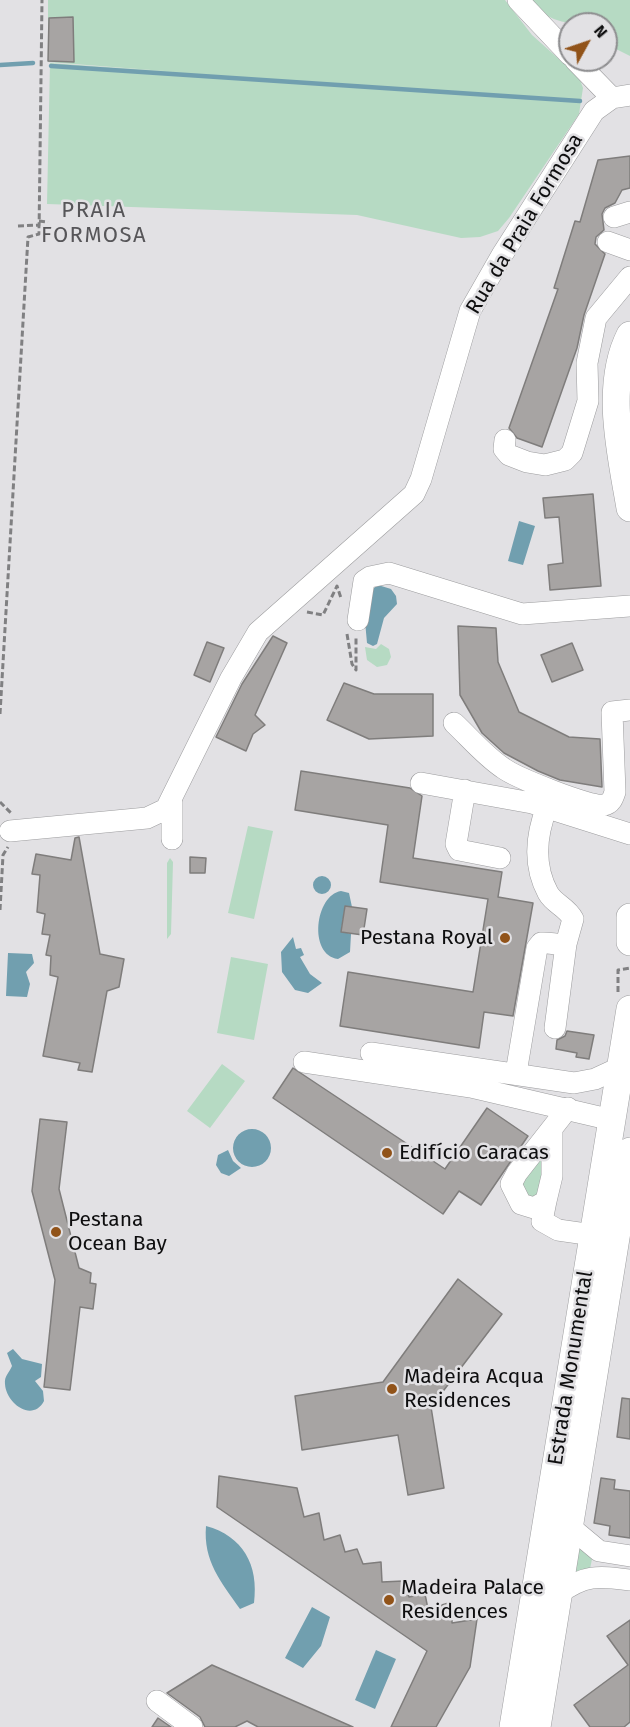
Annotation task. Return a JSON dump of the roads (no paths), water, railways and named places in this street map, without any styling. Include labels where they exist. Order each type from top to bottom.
[{"type":"main road","points":[[630,335],[618,375],[630,508]]},
{"type":"main road","points":[[630,917],[630,942]]},
{"type":"main road","name":"Estrada Monumental","points":[[513,1727],[630,1009]]},
{"type":"main road","name":"Estrada Monumental","points":[[537,1727],[630,1151]]},
{"type":"street","points":[[518,0],[558,42]]},
{"type":"street","name":"Rua da Praia Formosa","points":[[172,802],[231,678],[258,632],[414,494],[421,479],[470,311],[594,111],[621,97],[590,72]]},
{"type":"street","points":[[608,242],[630,250]]},
{"type":"street","points":[[505,440],[504,449],[509,455],[527,462],[555,464],[572,453],[588,401],[587,363],[596,318],[630,277]]},
{"type":"street","points":[[358,620],[364,581],[370,577],[389,573],[522,614],[630,606]]},
{"type":"street","points":[[454,723],[502,768],[520,778],[589,804],[603,805],[609,803],[615,792],[612,712],[630,710]]},
{"type":"street","points":[[421,783],[547,807],[630,834]]},
{"type":"street","points":[[465,790],[456,844],[459,850],[500,858]]},
{"type":"street","points":[[10,831],[147,818],[158,814],[172,802]]},
{"type":"street","points":[[172,802],[172,839]]},
{"type":"street","points":[[547,807],[539,829],[537,857],[548,893],[557,903],[568,909],[573,919],[566,944],[555,1028]]},
{"type":"street","points":[[516,1073],[537,948],[541,943],[566,944]]},
{"type":"street","points":[[371,1053],[574,1083],[595,1079],[621,1067]]},
{"type":"street","points":[[304,1062],[471,1087],[612,1120]]},
{"type":"street","points":[[546,1201],[534,1208],[522,1204],[511,1184],[568,1108]]},
{"type":"street","points":[[552,1129],[552,1176],[542,1221],[548,1227],[593,1235]]},
{"type":"street","points":[[569,1526],[599,1551],[630,1556]]},
{"type":"street","points":[[558,1594],[570,1585],[597,1576],[630,1580]]},
{"type":"street","points":[[157,1701],[192,1727]]},
{"type":"water","points":[[519,521],[535,526],[523,565],[508,561]]},
{"type":"water","points":[[378,585],[391,589],[396,596],[397,604],[384,618],[377,644],[373,646],[367,643],[365,621],[370,591]]},
{"type":"water","points":[[322,876],[328,879],[331,885],[328,891],[322,894],[316,891],[313,885],[316,879]]},
{"type":"water","points":[[341,891],[349,893],[352,907],[345,906],[341,931],[351,934],[350,952],[338,959],[328,955],[322,947],[318,925],[325,903],[332,895]]},
{"type":"water","points":[[293,937],[296,949],[301,948],[304,955],[300,957],[310,974],[322,983],[308,993],[295,990],[282,972],[281,952]]},
{"type":"water","points":[[8,953],[32,954],[34,963],[26,972],[30,984],[27,997],[6,996]]},
{"type":"water","points":[[252,1129],[265,1135],[271,1148],[265,1161],[252,1167],[239,1161],[233,1148],[239,1135]]},
{"type":"water","points":[[228,1150],[233,1161],[241,1168],[229,1176],[221,1173],[216,1165],[218,1155]]},
{"type":"water","points":[[13,1349],[22,1359],[42,1364],[41,1377],[35,1381],[43,1391],[44,1401],[33,1410],[20,1408],[6,1391],[5,1379],[12,1366],[7,1353]]},
{"type":"water","points":[[206,1526],[230,1537],[246,1554],[254,1576],[254,1603],[240,1609],[220,1580],[207,1550]]},
{"type":"water","points":[[312,1607],[330,1617],[321,1646],[303,1668],[285,1658]]},
{"type":"water","points":[[376,1650],[396,1659],[375,1709],[355,1700]]},
{"type":"waterway","points":[[0,65],[33,63]]},
{"type":"waterway","points":[[51,66],[580,101]]},
{"type":"place","name":"Pestana Royal","points":[[505,938]]},
{"type":"place","name":"Edifício Caracas","points":[[387,1153]]},
{"type":"place","name":"Pestana Ocean Bay","points":[[56,1232]]},
{"type":"place","name":"Madeira Acqua Residences","points":[[392,1389]]},
{"type":"place","name":"Madeira Palace Residences","points":[[389,1600]]},
{"type":"district","name":"PRAIA FORMOSA","points":[[94,224]]}]
